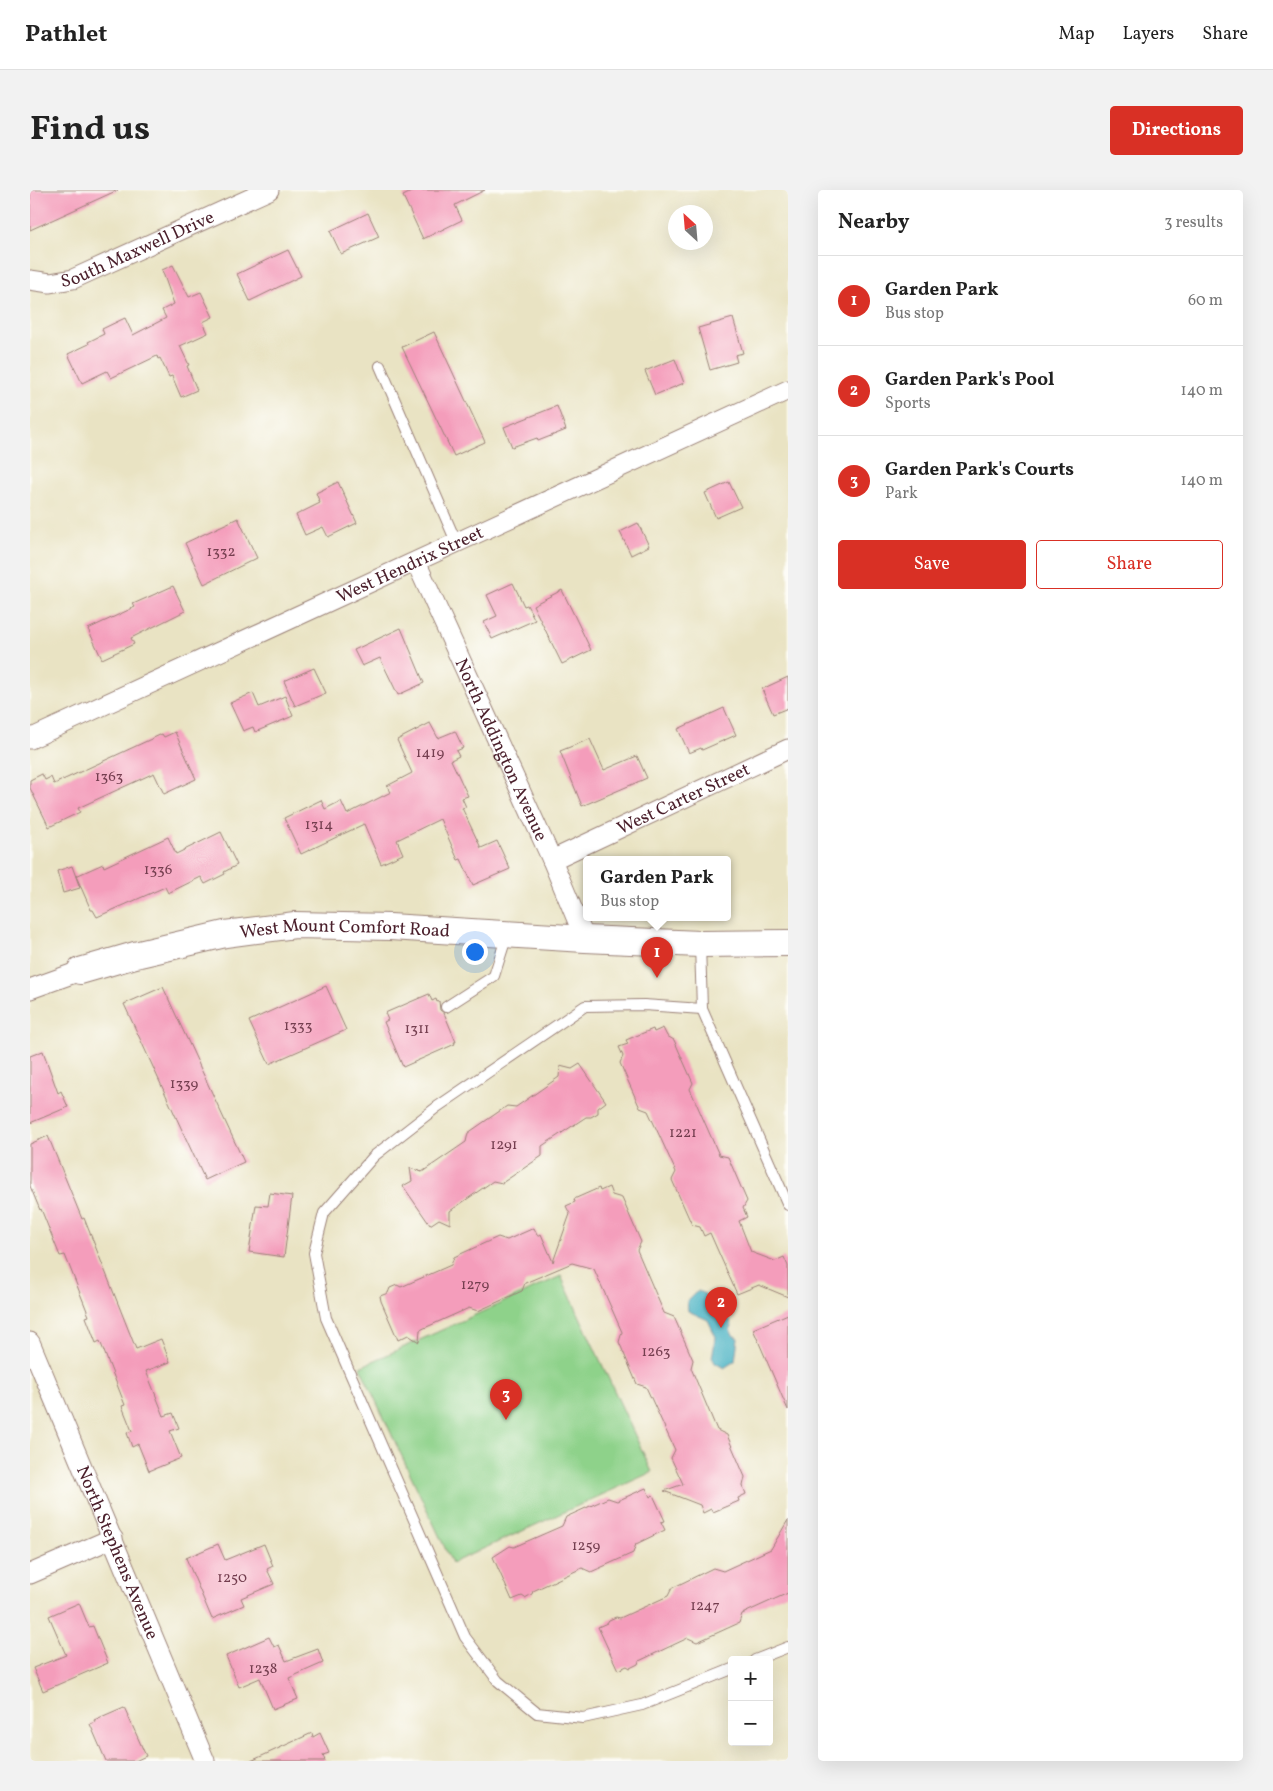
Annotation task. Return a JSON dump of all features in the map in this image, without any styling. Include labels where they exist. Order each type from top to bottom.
[{"type":"street","name":"South Maxwell Drive","points":[[30,280],[50,283],[73,279],[269,190]]},
{"type":"street","name":"West Hendrix Street","points":[[30,739],[788,390]]},
{"type":"street","name":"North Addington Avenue","points":[[416,562],[552,860],[585,939]]},
{"type":"street","name":"West Carter Street","points":[[552,860],[788,749]]},
{"type":"street","name":"West Mount Comfort Road","points":[[30,989],[134,955],[225,934],[294,925],[390,927],[700,944],[788,942]]},
{"type":"street","name":"North Stephens Avenue","points":[[30,1342],[206,1761]]},
{"type":"street","points":[[30,1574],[113,1538]]},
{"type":"lane","points":[[380,366],[457,544]]},
{"type":"lane","points":[[446,1006],[494,976],[507,934]]},
{"type":"lane","points":[[700,944],[702,1010],[788,1205]]},
{"type":"lane","points":[[702,1010],[644,1005],[585,1006],[437,1107],[374,1156],[324,1213],[314,1253],[326,1318],[465,1637],[498,1682],[537,1713],[582,1718],[642,1705],[728,1671]]},
{"type":"lane","points":[[766,1656],[788,1647]]},
{"type":"green space","points":[[561,1276],[652,1472],[452,1563],[360,1367]]},
{"type":"water","points":[[698,1291],[705,1294],[706,1299],[718,1303],[724,1317],[729,1319],[732,1326],[730,1330],[738,1338],[735,1361],[724,1368],[715,1363],[712,1357],[716,1337],[708,1320],[688,1311],[687,1301]]},
{"type":"building","points":[[30,190],[118,190],[30,230]]},
{"type":"building","points":[[415,190],[485,190],[455,205],[462,220],[423,239],[403,196]]},
{"type":"building","points":[[368,213],[379,237],[341,254],[330,231]]},
{"type":"building","points":[[288,250],[301,276],[250,301],[237,274]]},
{"type":"building","points":[[173,265],[189,297],[201,292],[213,317],[203,322],[208,333],[180,346],[189,365],[187,366],[197,390],[181,397],[172,376],[169,377],[160,358],[158,359],[157,356],[111,378],[107,371],[82,383],[68,354],[104,334],[102,329],[125,318],[133,335],[166,318],[162,310],[174,304],[162,270]]},
{"type":"building","points":[[733,318],[743,353],[735,355],[737,362],[710,370],[698,328]]},
{"type":"building","points":[[434,332],[485,442],[454,456],[402,347]]},
{"type":"building","points":[[675,359],[684,383],[655,395],[645,371]]},
{"type":"building","points":[[557,406],[566,430],[538,441],[537,438],[512,447],[504,427]]},
{"type":"building","points":[[338,482],[357,523],[328,537],[323,527],[305,535],[296,515],[320,503],[316,493]]},
{"type":"building","points":[[729,482],[741,507],[716,518],[705,493]]},
{"type":"building","points":[[238,518],[257,558],[204,584],[185,543]]},
{"type":"building","points":[[638,523],[649,546],[631,555],[620,532]]},
{"type":"building","points":[[513,583],[524,606],[527,605],[535,620],[492,639],[484,622],[497,616],[487,595]]},
{"type":"building","points":[[173,586],[185,611],[131,638],[134,644],[102,659],[88,629],[135,607],[133,604]]},
{"type":"building","points":[[562,590],[591,650],[562,664],[533,605]]},
{"type":"building","points":[[401,628],[424,683],[398,695],[380,658],[362,666],[354,650]]},
{"type":"building","points":[[314,668],[326,693],[295,706],[284,681]]},
{"type":"building","points":[[788,677],[788,708],[773,714],[762,689]]},
{"type":"building","points":[[253,693],[259,707],[285,696],[293,716],[255,732],[253,727],[243,731],[230,703]]},
{"type":"building","points":[[724,708],[736,735],[702,750],[701,748],[689,753],[678,729]]},
{"type":"building","points":[[430,723],[438,738],[455,731],[463,748],[456,751],[459,756],[451,760],[468,796],[462,798],[466,807],[462,808],[481,848],[497,841],[510,869],[473,885],[461,859],[458,860],[440,819],[397,840],[403,854],[381,864],[364,824],[301,854],[284,818],[321,800],[325,809],[341,801],[347,814],[391,792],[387,786],[412,773],[397,740]]},
{"type":"building","points":[[175,732],[196,779],[164,794],[154,773],[78,808],[80,812],[49,827],[30,788],[30,780],[42,774],[45,780],[51,777],[54,784],[162,734],[164,737]]},
{"type":"building","points":[[590,739],[604,770],[637,756],[647,778],[582,806],[560,751]]},
{"type":"building","points":[[221,832],[237,865],[224,872],[225,874],[205,884],[201,877],[168,893],[165,887],[97,917],[93,910],[91,910],[76,876],[103,864],[104,867],[168,837],[176,854]]},
{"type":"building","points":[[72,866],[80,888],[63,893],[57,871]]},
{"type":"building","points":[[326,986],[346,1030],[269,1064],[249,1021]]},
{"type":"building","points":[[163,987],[244,1162],[205,1180],[124,1004]]},
{"type":"building","points":[[429,994],[432,1001],[436,999],[437,1002],[439,1001],[440,1010],[444,1013],[456,1042],[403,1067],[384,1022],[388,1020],[385,1013]]},
{"type":"building","points":[[663,1028],[667,1036],[674,1040],[693,1083],[690,1089],[719,1155],[728,1157],[747,1201],[743,1208],[747,1217],[739,1221],[751,1252],[775,1261],[784,1257],[788,1266],[788,1297],[759,1285],[737,1294],[710,1233],[704,1236],[700,1227],[692,1225],[672,1180],[676,1172],[648,1111],[640,1108],[620,1063],[623,1056],[619,1047],[628,1044],[626,1040],[653,1029],[654,1032]]},
{"type":"building","points":[[43,1051],[58,1093],[61,1091],[68,1107],[30,1123],[30,1056]]},
{"type":"building","points":[[580,1064],[606,1102],[598,1108],[598,1113],[591,1117],[586,1117],[542,1146],[542,1156],[502,1183],[493,1181],[450,1211],[450,1224],[439,1219],[430,1225],[403,1186],[412,1181],[410,1168],[422,1172],[466,1142],[468,1133],[507,1106],[516,1107],[559,1077],[560,1066],[572,1069]]},
{"type":"building","points":[[48,1136],[82,1219],[84,1218],[136,1349],[161,1339],[170,1362],[146,1371],[164,1416],[173,1413],[179,1428],[170,1431],[181,1458],[149,1471],[138,1444],[132,1447],[127,1433],[132,1431],[122,1406],[125,1405],[100,1341],[96,1343],[86,1317],[89,1316],[65,1255],[60,1256],[30,1186],[30,1144]]},
{"type":"building","points":[[609,1187],[612,1195],[622,1198],[641,1242],[637,1250],[664,1313],[674,1317],[693,1360],[691,1368],[717,1430],[727,1435],[745,1477],[743,1486],[746,1494],[738,1498],[739,1501],[713,1512],[711,1509],[703,1513],[700,1505],[664,1491],[683,1484],[671,1458],[675,1450],[646,1387],[637,1384],[619,1342],[622,1332],[594,1269],[572,1263],[525,1283],[522,1291],[478,1311],[469,1308],[420,1330],[419,1342],[408,1335],[398,1340],[381,1301],[380,1296],[388,1293],[390,1288],[397,1285],[401,1287],[451,1265],[454,1257],[498,1237],[507,1240],[534,1228],[538,1236],[541,1234],[553,1262],[570,1214],[566,1206],[575,1202],[574,1199],[599,1188],[600,1191]]},
{"type":"building","points":[[270,1193],[292,1196],[284,1257],[249,1252],[256,1205],[268,1206]]},
{"type":"building","points":[[788,1314],[788,1410],[753,1329]]},
{"type":"building","points":[[646,1488],[650,1497],[653,1495],[665,1521],[661,1522],[665,1530],[636,1544],[633,1553],[591,1572],[582,1568],[533,1591],[532,1594],[525,1598],[522,1596],[512,1600],[493,1557],[510,1546],[514,1547],[562,1526],[566,1517],[608,1498],[617,1501]]},
{"type":"building","points":[[788,1520],[788,1593],[742,1614],[739,1623],[697,1642],[688,1638],[639,1661],[638,1664],[630,1668],[627,1666],[618,1670],[598,1627],[609,1620],[616,1617],[620,1618],[668,1596],[672,1588],[713,1568],[723,1571],[771,1549]]},
{"type":"building","points":[[218,1544],[225,1560],[264,1544],[273,1566],[267,1569],[274,1584],[241,1598],[244,1605],[212,1619],[186,1558]]},
{"type":"building","points":[[79,1603],[89,1627],[93,1626],[108,1663],[43,1691],[33,1668],[66,1655],[49,1616]]},
{"type":"building","points":[[269,1637],[274,1647],[279,1645],[286,1661],[318,1649],[323,1663],[289,1678],[298,1699],[273,1709],[260,1678],[239,1687],[226,1656]]},
{"type":"building","points":[[124,1707],[146,1756],[135,1761],[106,1761],[90,1724],[95,1722],[94,1720]]},
{"type":"building","points":[[312,1733],[313,1737],[320,1733],[329,1753],[323,1755],[325,1761],[251,1761]]},
{"type":"place","name":"Garden Park","points":[[657,978]]},
{"type":"place","name":"Garden Park's Pool","points":[[721,1328]]},
{"type":"place","name":"Garden Park's Courts","points":[[506,1420]]}]
